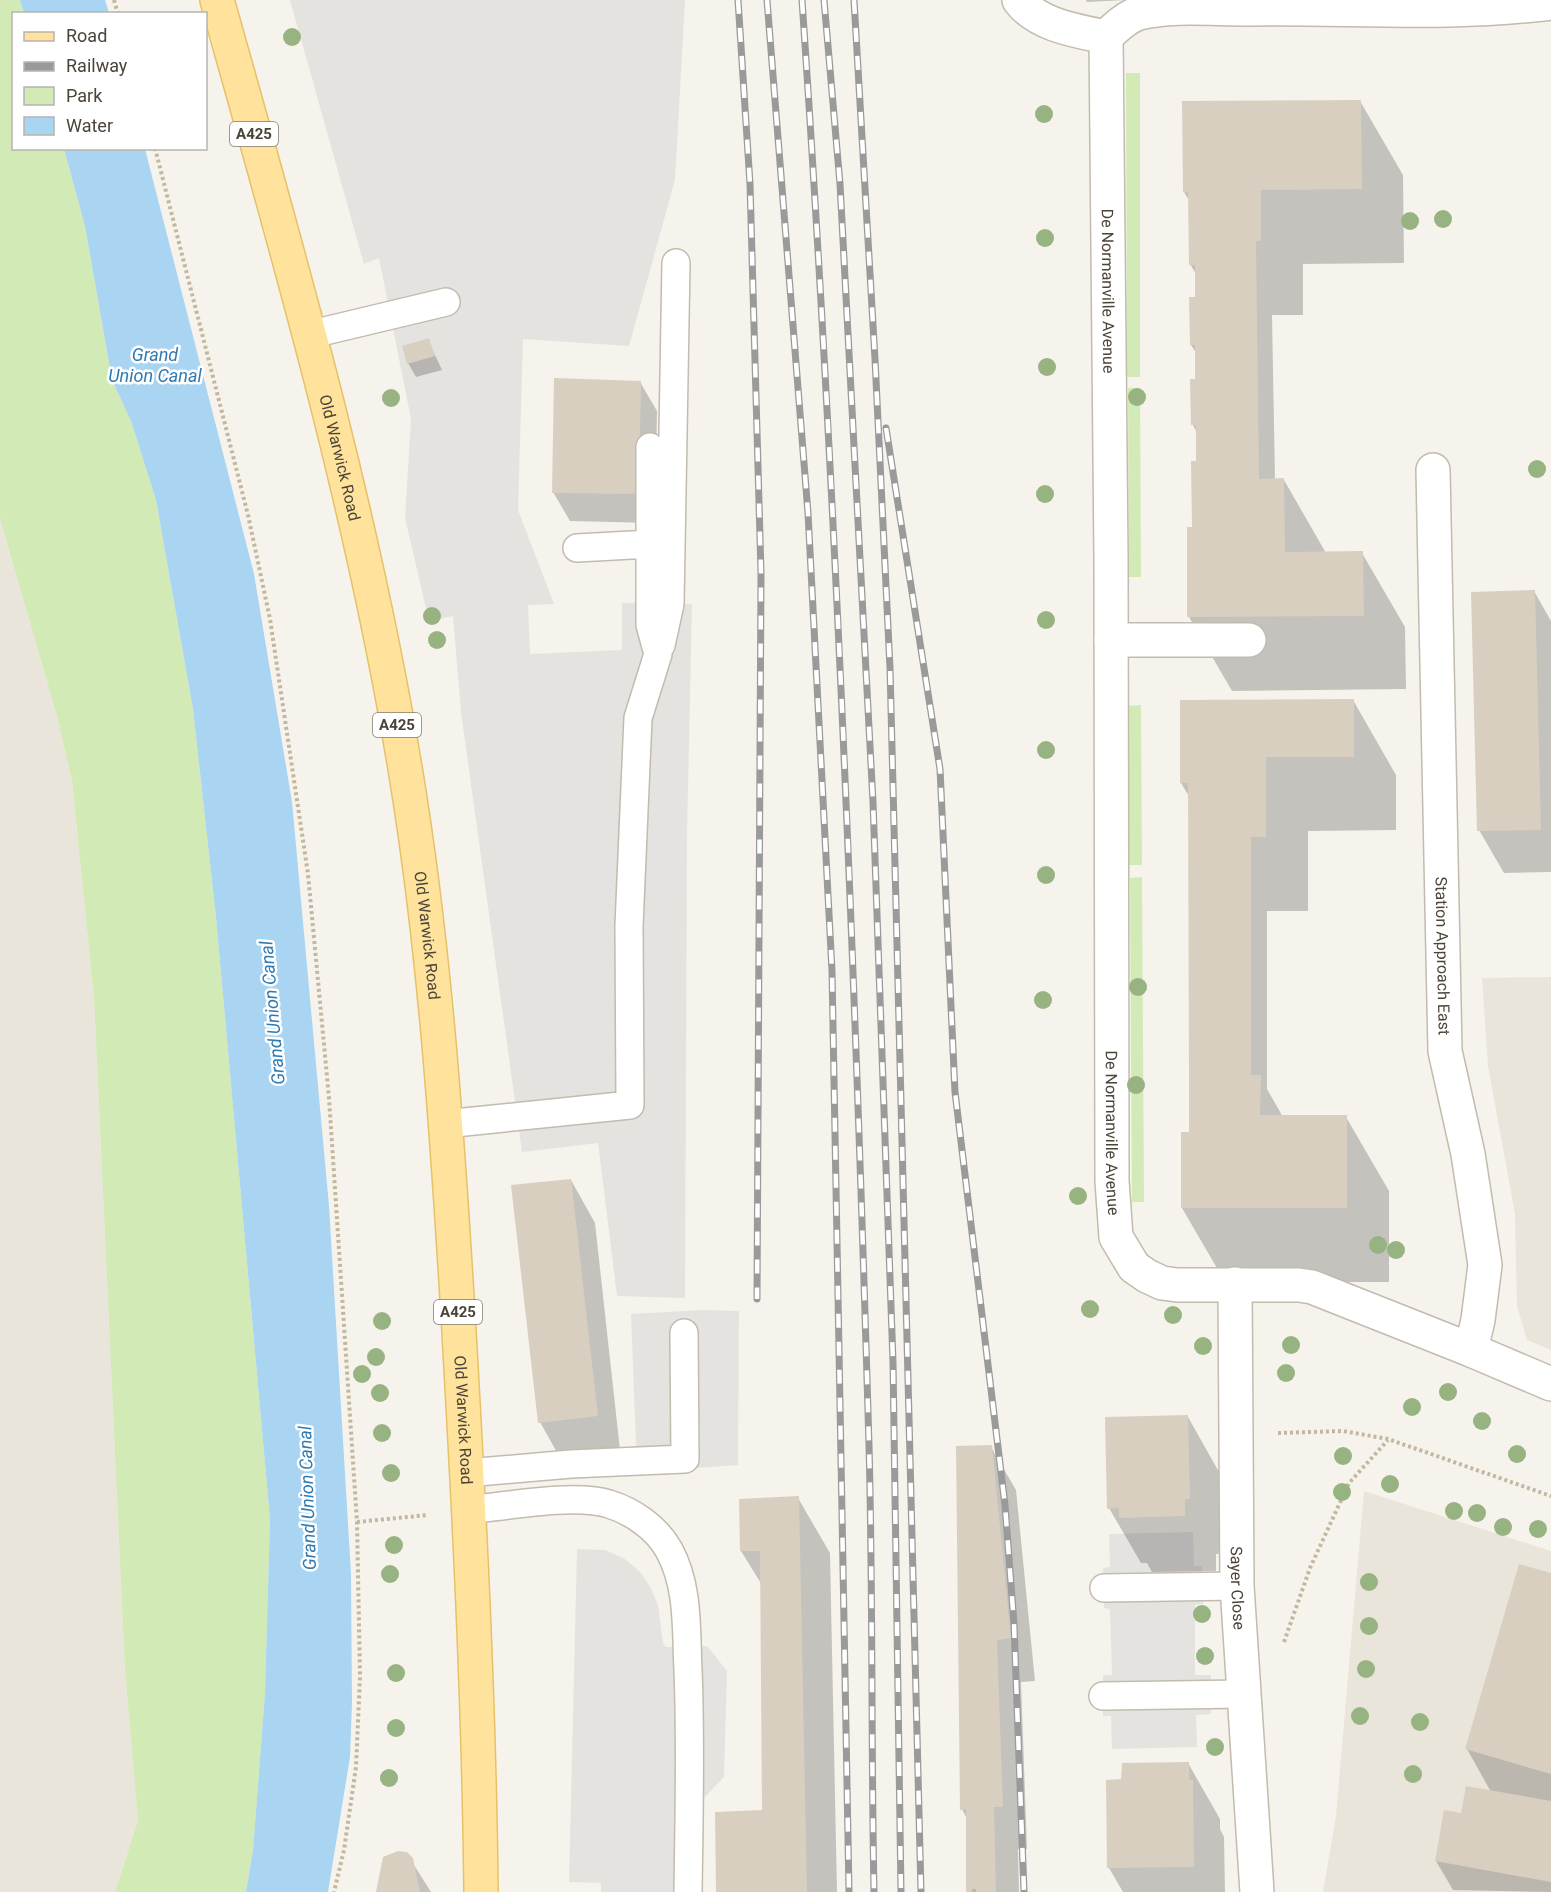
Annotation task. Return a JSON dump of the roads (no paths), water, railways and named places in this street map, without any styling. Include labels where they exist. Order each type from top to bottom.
[{"type":"main road","name":"Old Warwick Road","points":[[217,0],[308,335],[371,593],[405,766],[431,947],[445,1124],[469,1510],[476,1666],[481,1892]]},
{"type":"street","points":[[1019,0],[1035,16],[1082,32],[1106,37],[1120,23],[1137,14],[1158,10],[1454,10],[1514,8],[1551,3]]},
{"type":"street","name":"De Normanville Avenue","points":[[1106,37],[1111,640],[1112,1169],[1116,1237],[1134,1267],[1162,1283],[1312,1287],[1471,1350]]},
{"type":"street","name":"Station Approach East","points":[[1433,470],[1445,1051],[1468,1154],[1485,1265],[1478,1320],[1471,1350]]},
{"type":"street","points":[[1111,640],[1250,640]]},
{"type":"street","name":"Sayer Close","points":[[1235,1284],[1237,1586],[1257,1892]]},
{"type":"street","points":[[1471,1350],[1551,1384]]},
{"type":"lane","points":[[445,1124],[630,1105],[629,926],[638,718],[658,654],[670,603],[676,263]]},
{"type":"lane","points":[[308,335],[447,302]]},
{"type":"lane","points":[[650,447],[650,625],[658,654]]},
{"type":"lane","points":[[577,548],[650,544]]},
{"type":"lane","points":[[467,1473],[571,1464],[685,1459],[684,1333]]},
{"type":"lane","points":[[469,1510],[581,1500],[607,1503],[638,1518],[653,1529],[669,1548],[678,1569],[686,1614],[690,1720],[688,1892]]},
{"type":"lane","points":[[1104,1587],[1237,1586]]},
{"type":"lane","points":[[1103,1696],[1244,1694]]},
{"type":"water","points":[[20,0],[105,0],[109,12],[24,12]]},
{"type":"water","name":"Grand Union Canal","points":[[64,150],[145,150],[254,574],[292,802],[329,1206],[351,1574],[350,1757],[328,1892],[246,1892],[253,1850],[265,1693],[270,1519],[216,917],[193,709],[156,500],[131,421],[112,380],[85,226]]},
{"type":"railway","points":[[738,0],[750,184],[761,573],[757,1299]]},
{"type":"railway","points":[[767,0],[808,513],[832,971],[849,1892]]},
{"type":"railway","points":[[802,0],[834,541],[857,1084],[870,1501],[874,1892]]},
{"type":"railway","points":[[824,0],[840,184],[873,802],[893,1362],[901,1892]]},
{"type":"railway","points":[[854,0],[890,668],[921,1892]]},
{"type":"railway","points":[[886,428],[940,769],[955,1092],[1005,1505],[1014,1624],[1024,1892]]}]
